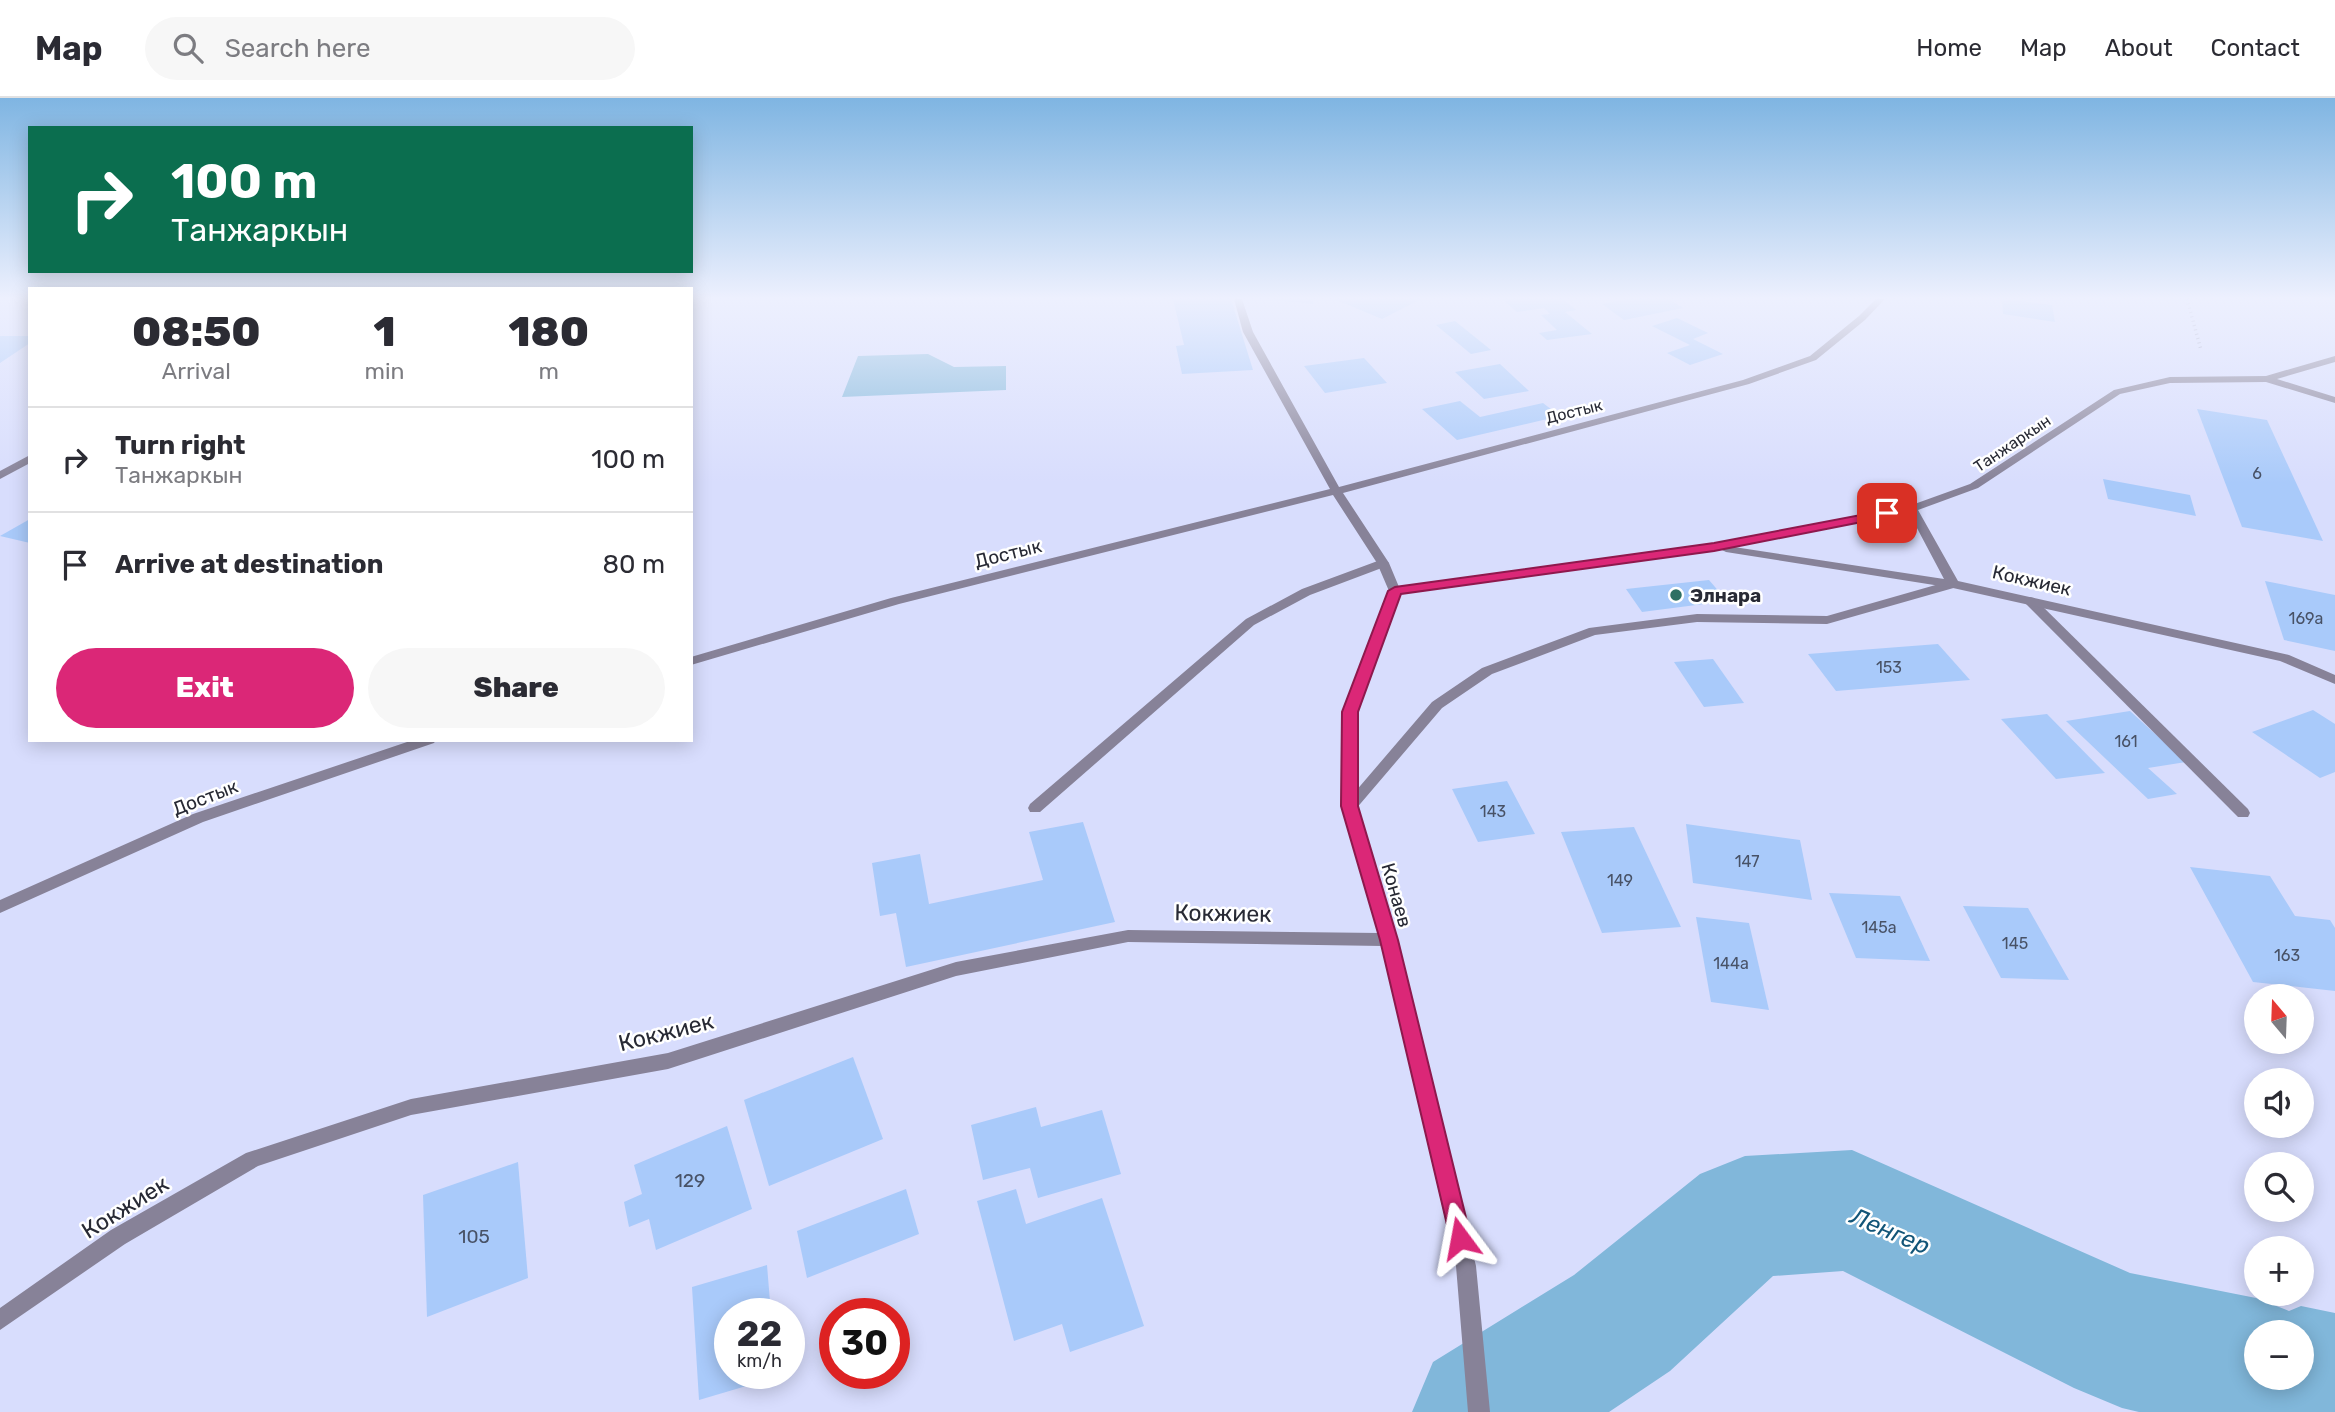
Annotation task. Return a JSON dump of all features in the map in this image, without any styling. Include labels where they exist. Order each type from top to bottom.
[{"type":"street","points":[[1264,360],[1336,491],[1383,563],[1395,591]]},
{"type":"street","name":"Достык","points":[[693,660],[895,601],[1336,491],[1746,382],[1807,360]]},
{"type":"street","name":"Танжаркын","points":[[1395,591],[1714,547],[1912,509],[1974,486],[2117,392],[2171,380],[2267,379],[2331,360]]},
{"type":"street","name":"Танжаркын","points":[[2267,379],[2335,400]]},
{"type":"street","points":[[0,476],[28,459]]},
{"type":"street","points":[[1350,806],[1437,705],[1487,671],[1593,631],[1697,618],[1827,620],[1953,584],[1912,509]]},
{"type":"street","name":"Кокжиек","points":[[1714,547],[1953,584],[2284,658],[2335,680]]},
{"type":"street","points":[[1035,808],[1250,622],[1306,592],[1383,563]]},
{"type":"street","name":"Конаев","points":[[1395,591],[1350,712],[1350,806],[1389,940],[1466,1266],[1479,1412]]},
{"type":"street","points":[[2030,601],[2243,813]]},
{"type":"street","name":"Достык","points":[[0,906],[198,818],[423,742]]},
{"type":"street","name":"Кокжиек","points":[[0,1320],[118,1237],[253,1159],[411,1107],[668,1061],[956,970],[1128,936],[1389,940]]},
{"type":"path","points":[[2171,380],[2204,360]]},
{"type":"water","points":[[856,360],[941,360],[954,367],[1006,366],[1006,390],[842,397]]},
{"type":"building","points":[[1179,360],[1250,360],[1253,370],[1182,374]]},
{"type":"building","points":[[1366,360],[1387,383],[1325,393],[1304,366]]},
{"type":"building","points":[[1681,360],[1704,360],[1690,365]]},
{"type":"building","points":[[1500,364],[1529,391],[1484,399],[1455,372]]},
{"type":"building","points":[[1460,401],[1480,417],[1543,403],[1560,416],[1457,440],[1422,409]]},
{"type":"building","points":[[2197,409],[2267,420],[2323,541],[2242,527]]},
{"type":"building","points":[[2103,479],[2190,495],[2196,516],[2108,499]]},
{"type":"building","points":[[28,520],[28,543],[0,536]]},
{"type":"building","name":"Элнара","points":[[1709,580],[1727,601],[1642,612],[1626,589]]},
{"type":"building","points":[[2265,581],[2335,595],[2335,651],[2284,640]]},
{"type":"building","points":[[1938,644],[1970,680],[1836,691],[1808,654]]},
{"type":"building","points":[[1713,659],[1744,703],[1704,707],[1674,662]]},
{"type":"building","points":[[2313,710],[2335,724],[2335,772],[2320,778],[2252,732]]},
{"type":"building","points":[[2130,711],[2186,762],[2148,768],[2177,794],[2148,799],[2066,721]]},
{"type":"building","points":[[2047,714],[2105,773],[2056,779],[2001,719]]},
{"type":"building","points":[[1507,781],[1535,834],[1478,842],[1452,789]]},
{"type":"building","points":[[1083,822],[1115,922],[906,967],[896,913],[880,916],[872,863],[920,854],[929,904],[1043,880],[1029,832]]},
{"type":"building","points":[[1686,824],[1800,840],[1812,900],[1693,883]]},
{"type":"building","points":[[1634,827],[1681,927],[1602,933],[1561,832]]},
{"type":"building","points":[[2190,867],[2270,876],[2295,916],[2330,920],[2335,928],[2335,991],[2314,989],[2314,984],[2253,982]]},
{"type":"building","points":[[1829,893],[1900,896],[1930,961],[1856,958]]},
{"type":"building","points":[[1963,906],[2028,908],[2069,980],[2001,978]]},
{"type":"building","points":[[1696,917],[1749,923],[1769,1010],[1711,1002]]},
{"type":"building","points":[[853,1057],[883,1139],[769,1186],[744,1100]]},
{"type":"building","points":[[1036,1107],[1041,1127],[1102,1110],[1121,1174],[1038,1198],[1030,1168],[983,1180],[971,1125]]},
{"type":"building","points":[[727,1126],[752,1209],[656,1250],[649,1219],[629,1227],[624,1202],[642,1194],[634,1165]]},
{"type":"building","points":[[518,1162],[528,1278],[427,1317],[423,1195]]},
{"type":"building","points":[[906,1189],[919,1234],[807,1278],[797,1231]]},
{"type":"building","points":[[1016,1189],[1026,1224],[1102,1198],[1144,1326],[1070,1352],[1062,1324],[1014,1341],[977,1201]]},
{"type":"building","points":[[767,1265],[770,1298],[714,1298],[714,1389],[736,1389],[699,1400],[692,1287]]},
{"type":"waterway","name":"Ленгер","points":[[1483,1412],[1622,1323],[1745,1217],[1852,1210],[2122,1340],[2244,1365]]},
{"type":"waterway","name":"Ленгер","points":[[2314,1379],[2335,1383]]},
{"type":"place","name":"Элнара","points":[[1676,595]]},
{"type":"route","points":[[1460,1238],[1389,940],[1350,806],[1350,712],[1395,591],[1714,547],[1887,513]]}]
